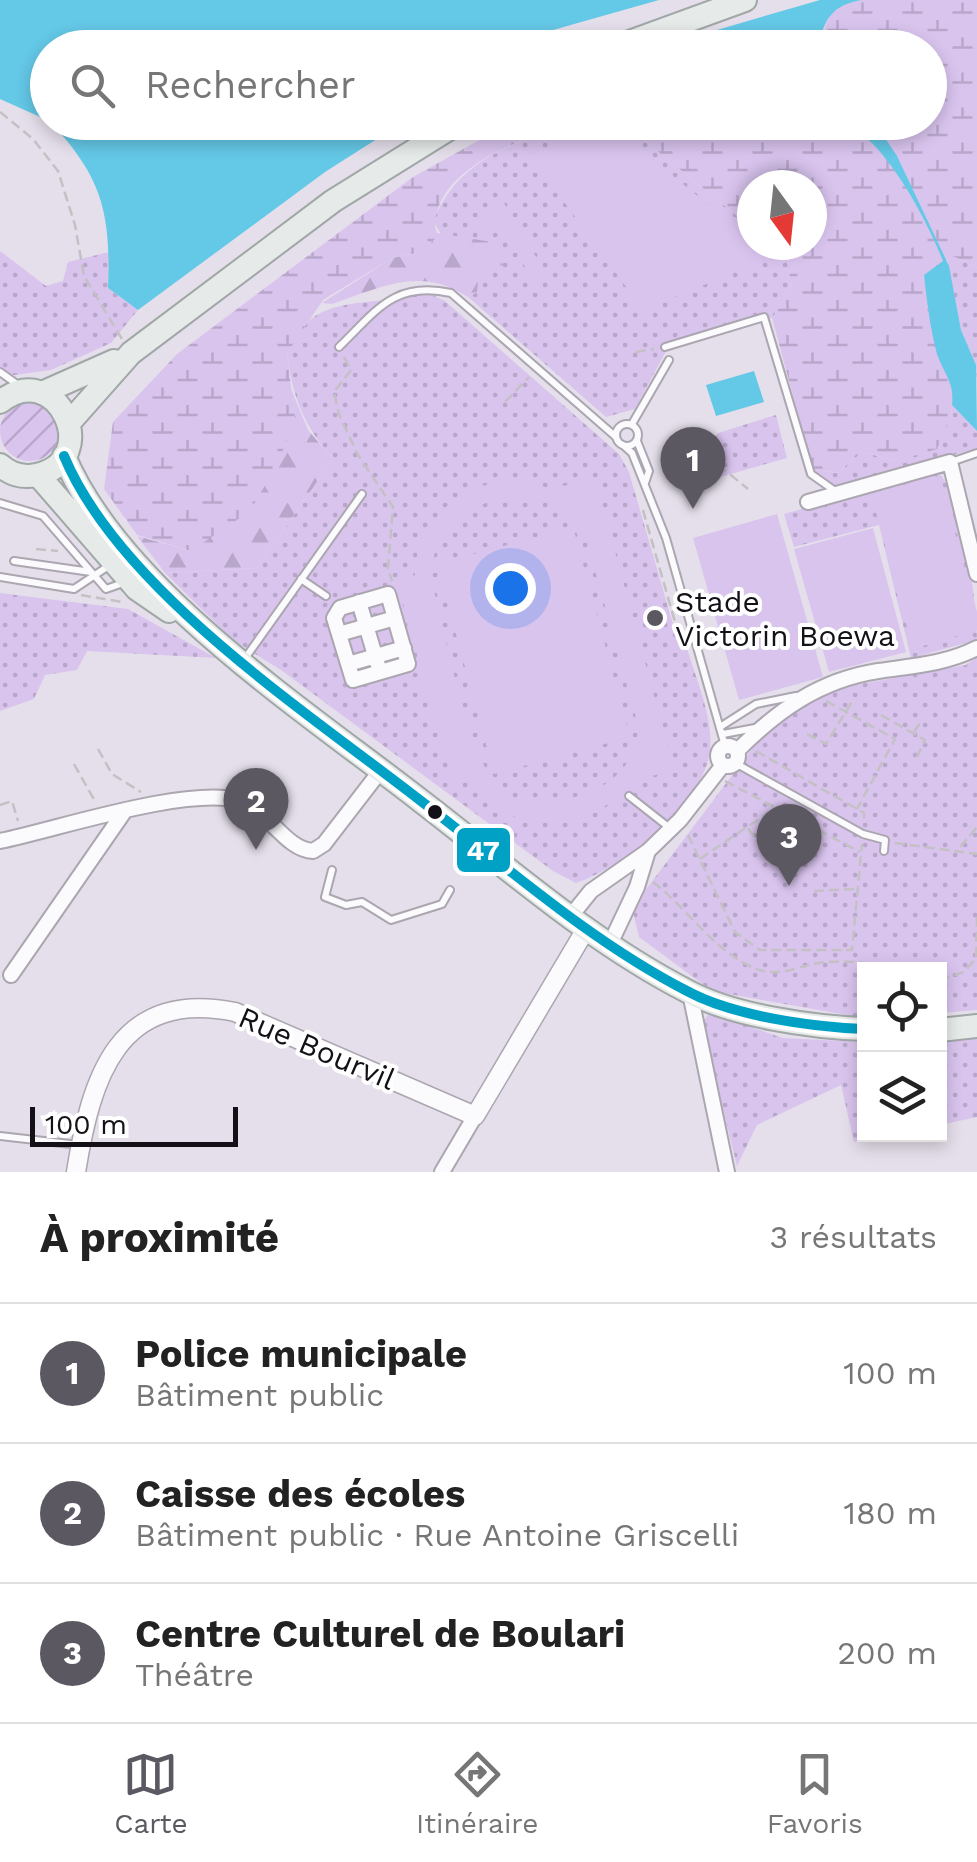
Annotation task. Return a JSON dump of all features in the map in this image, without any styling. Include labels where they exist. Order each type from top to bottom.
[{"type":"main road","points":[[662,30],[745,0]]},
{"type":"main road","points":[[69,422],[130,353],[334,201],[431,140]]},
{"type":"main road","points":[[0,402],[130,353]]},
{"type":"main road","points":[[34,392],[64,410],[69,422],[64,456],[90,509],[111,539],[242,662]]},
{"type":"main road","points":[[0,464],[16,474],[38,475],[64,456]]},
{"type":"main road","points":[[38,475],[106,573],[242,662],[578,923],[690,993],[797,1022],[857,1028]]},
{"type":"main road","points":[[947,1030],[977,1028]]},
{"type":"street","points":[[808,502],[950,462],[977,574]]},
{"type":"street","points":[[388,594],[408,664],[353,680],[334,618],[340,608],[360,602],[388,594]]},
{"type":"street","points":[[367,626],[377,597]]},
{"type":"street","points":[[360,602],[380,672]]},
{"type":"street","points":[[339,634],[395,618]]},
{"type":"street","points":[[346,659],[404,648]]},
{"type":"street","points":[[442,1172],[592,891],[679,832],[729,747],[828,682],[940,662],[977,648]]},
{"type":"street","points":[[0,841],[124,812],[231,799],[253,806],[308,852],[320,848],[381,770]]},
{"type":"street","points":[[11,975],[124,812]]},
{"type":"street","points":[[610,944],[637,887],[648,851]]},
{"type":"street","points":[[690,993],[727,1172]]},
{"type":"street","name":"Rue Bourvil","points":[[76,1172],[94,1090],[110,1054],[158,1017],[198,1008],[236,1012],[475,1116]]},
{"type":"lane","points":[[339,347],[388,298],[422,287],[450,293],[616,437],[645,484],[666,538],[729,747],[884,847]]},
{"type":"lane","points":[[665,347],[764,316],[811,474],[825,488],[840,493]]},
{"type":"lane","points":[[594,417],[619,427],[632,424],[669,360]]},
{"type":"lane","points":[[0,372],[34,392]]},
{"type":"lane","points":[[632,424],[638,430],[637,441],[649,471],[645,484]]},
{"type":"lane","points":[[616,437],[619,427]]},
{"type":"lane","points":[[623,445],[637,441]]},
{"type":"lane","points":[[950,462],[977,454]]},
{"type":"lane","points":[[242,662],[362,494]]},
{"type":"lane","points":[[0,503],[42,516],[106,573]]},
{"type":"lane","points":[[14,561],[106,573]]},
{"type":"lane","points":[[0,577],[74,589],[106,573]]},
{"type":"lane","points":[[301,579],[326,596]]},
{"type":"lane","points":[[729,747],[756,704],[807,694]]},
{"type":"lane","points":[[729,747],[761,726]]},
{"type":"lane","points":[[630,796],[679,832]]},
{"type":"lane","points":[[332,870],[324,897],[346,905],[362,902],[391,920],[442,904],[450,890]]},
{"type":"lane","points":[[0,1136],[80,1145]]},
{"type":"path","points":[[0,112],[30,137]]},
{"type":"path","points":[[34,140],[58,170],[76,225],[84,276],[130,353]]},
{"type":"path","points":[[339,347],[350,370],[334,392],[338,414],[358,455],[393,507],[388,569],[393,586]]},
{"type":"path","points":[[636,352],[665,347]]},
{"type":"path","points":[[505,402],[535,376]]},
{"type":"path","points":[[678,462],[706,455],[748,489]]},
{"type":"path","points":[[641,506],[679,636],[688,643]]},
{"type":"path","points":[[36,548],[70,553]]},
{"type":"path","points":[[826,700],[895,740],[857,809]]},
{"type":"path","points":[[807,734],[826,744],[853,700]]},
{"type":"path","points":[[881,714],[925,744],[918,757]]},
{"type":"path","points":[[913,733],[920,723]]},
{"type":"path","points":[[729,747],[759,753],[864,813],[864,826]]},
{"type":"path","points":[[890,749],[896,752]]},
{"type":"path","points":[[753,762],[759,753]]},
{"type":"path","points":[[74,764],[96,807]]},
{"type":"path","points":[[718,787],[723,780],[861,853]]},
{"type":"path","points":[[738,788],[743,780]]},
{"type":"path","points":[[0,805],[12,801],[20,828]]},
{"type":"path","points":[[700,859],[774,809]]},
{"type":"path","points":[[690,824],[679,832],[700,859],[735,932],[760,950],[852,950],[862,843]]},
{"type":"path","points":[[747,826],[773,864]]},
{"type":"path","points":[[959,848],[977,827]]},
{"type":"path","points":[[884,847],[959,848],[977,854]]},
{"type":"path","points":[[652,881],[677,900],[718,946],[754,969],[776,973],[820,963],[857,964]]},
{"type":"path","points":[[814,891],[857,889]]},
{"type":"path","points":[[947,978],[964,972],[976,958],[973,942],[977,916]]},
{"type":"path","points":[[871,962],[872,956]]},
{"type":"green space","points":[[862,0],[977,0],[977,268],[953,256],[924,275],[947,376],[955,386],[951,415],[937,449],[896,461],[859,451],[839,473],[813,470],[772,318],[791,291],[788,260],[827,260],[827,170],[737,170],[737,216],[644,140],[947,140],[947,30],[824,30],[839,7]]},
{"type":"green space","points":[[479,140],[525,140],[477,164],[459,178],[444,195],[436,215],[435,239],[417,253],[392,258],[323,300],[287,353],[295,419],[278,463],[250,511],[191,551],[137,535],[104,489],[113,422],[177,354],[413,177]]},
{"type":"green space","points":[[524,140],[644,140],[737,216],[737,260],[788,260],[791,291],[772,318],[671,342],[635,409],[606,417],[468,297],[477,292],[433,221],[456,183],[486,158]]},
{"type":"green space","points":[[563,140],[629,140],[737,228],[737,260],[765,260],[643,310],[530,155]]},
{"type":"green space","points":[[504,203],[546,274],[533,281],[503,228],[487,237],[477,219]]},
{"type":"green space","points":[[433,221],[437,233],[492,242],[503,265],[479,269],[477,292],[468,297],[450,288],[417,281],[385,286],[332,304],[322,303],[392,258],[417,253]]},
{"type":"green space","points":[[0,251],[46,286],[63,281],[68,262],[109,252],[108,288],[138,310],[111,343],[51,370],[0,377]]},
{"type":"green space","points":[[953,256],[977,268],[977,386],[976,365],[961,330],[947,259]]},
{"type":"green space","points":[[424,291],[445,301],[619,454],[629,472],[677,638],[686,644],[706,710],[710,750],[694,791],[638,848],[576,883],[553,871],[281,670],[233,640],[165,573],[257,568],[333,459],[307,422],[289,369],[287,353],[307,323],[335,307]]},
{"type":"green space","points":[[291,389],[308,430],[333,459],[257,568],[165,573],[137,536],[191,551],[295,419]]},
{"type":"green space","points":[[30,401],[51,410],[60,431],[51,452],[30,461],[9,452],[0,431],[9,410]]},
{"type":"green space","points":[[952,405],[977,431],[977,448],[843,488],[825,483],[813,470],[839,473],[859,451],[896,461],[951,415]]},
{"type":"green space","points":[[776,415],[787,458],[706,481],[700,457],[707,455],[718,433]]},
{"type":"green space","points":[[938,471],[955,504],[961,527],[977,640],[911,658],[879,525],[794,547],[784,514]]},
{"type":"green space","points":[[935,476],[940,478],[977,612],[977,630],[913,649],[871,494]]},
{"type":"green space","points":[[595,477],[674,770],[641,780],[598,810],[575,819],[523,819],[492,805],[470,778],[453,782],[418,671],[420,665],[397,581],[415,575],[417,556],[432,523],[444,509],[474,489],[511,481],[552,488]],"holes":[[[512,498],[533,498],[560,507],[586,538],[638,725],[637,736],[626,765],[602,786],[547,803],[524,802],[503,793],[491,779],[469,727],[432,582],[433,560],[448,527],[475,507]]]},
{"type":"green space","points":[[777,514],[823,677],[739,700],[693,538]]},
{"type":"green space","points":[[573,527],[630,737],[494,774],[437,564]]},
{"type":"green space","points":[[873,528],[906,652],[829,672],[794,549]]},
{"type":"green space","points":[[0,593],[128,609],[216,658],[87,651],[77,670],[45,675],[34,699],[0,711]]},
{"type":"green space","points":[[977,657],[977,1010],[947,1012],[947,962],[857,962],[857,1017],[712,991],[639,937],[632,908],[770,725],[827,690],[966,665]]},
{"type":"green space","points":[[709,1013],[783,1038],[857,1042],[857,1141],[854,1142],[841,1085],[757,1125],[737,1166],[702,1024]]},
{"type":"green space","points":[[977,1036],[977,1117],[947,1123],[947,1052],[947,1039]]},
{"type":"water","points":[[0,0],[659,0],[553,30],[30,30],[30,112],[0,99]]},
{"type":"water","points":[[820,0],[862,0],[837,9],[823,30],[717,30]]},
{"type":"water","points":[[65,140],[375,140],[325,172],[138,310],[108,288],[108,238],[100,198],[82,161]]},
{"type":"water","points":[[868,140],[886,140],[897,156],[949,266],[961,330],[976,365],[977,431],[952,405],[950,384],[937,354],[929,314],[924,275],[943,261],[913,199]]},
{"type":"water","points":[[754,371],[764,402],[716,416],[706,385]]},
{"type":"transit line","name":"47","points":[[64,456],[91,506],[127,554],[172,601],[273,688],[583,926],[651,971],[706,1000],[773,1019],[857,1029]]},
{"type":"place","name":"Police municipale","points":[[693,509]]},
{"type":"place","name":"Stade Victorin Boewa","points":[[655,618]]},
{"type":"place","name":"Caisse des écoles","points":[[256,850]]},
{"type":"place","name":"Centre Culturel de Boulari","points":[[789,886]]}]
